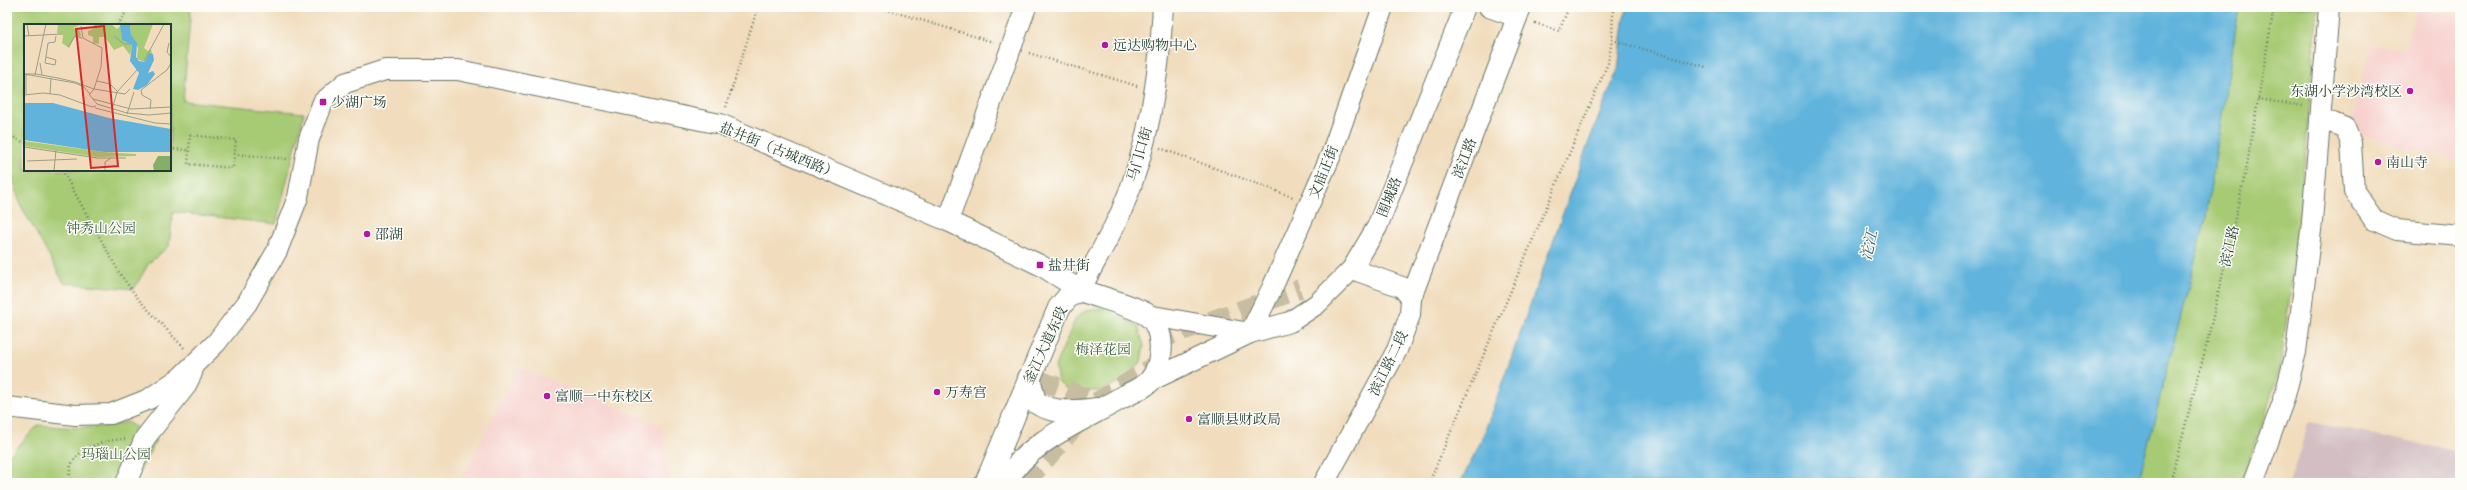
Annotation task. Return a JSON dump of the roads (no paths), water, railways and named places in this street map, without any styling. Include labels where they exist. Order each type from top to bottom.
[{"type":"main road","points":[[1005,483],[1026,456],[1052,438],[1150,381],[1159,361],[1161,340],[1156,327],[1147,314],[1080,290]]},
{"type":"main road","name":"釜江大道东段","points":[[986,483],[1059,308],[1068,297],[1080,290]]},
{"type":"main road","points":[[1029,378],[1035,402],[1045,409],[1060,411],[1104,408]]},
{"type":"street","points":[[948,221],[1026,7]]},
{"type":"street","name":"马门口街","points":[[1080,290],[1121,212],[1145,143],[1160,62],[1163,7]]},
{"type":"street","name":"文庙正街","points":[[1250,333],[1331,155],[1383,7]]},
{"type":"street","name":"围城路","points":[[1150,381],[1250,333],[1290,322],[1317,304],[1352,269],[1377,227],[1464,7]]},
{"type":"street","points":[[1489,7],[1519,12]]},
{"type":"street","points":[[2253,483],[2284,399],[2296,352],[2312,222],[2329,7]]},
{"type":"street","name":"滨江路","points":[[1411,298],[1519,12]]},
{"type":"street","name":"盐井街（古城西路）","points":[[7,407],[75,415],[111,414],[149,399],[181,377],[216,343],[248,303],[277,251],[298,197],[309,139],[323,102],[345,83],[385,70],[458,70],[720,124],[948,221],[1040,265],[1080,290]]},
{"type":"street","points":[[2320,115],[2345,128],[2351,143],[2354,191],[2374,220],[2397,230],[2460,236]]},
{"type":"street","points":[[1352,269],[1402,287],[1411,298]]},
{"type":"street","name":"滨江路二段","points":[[1324,483],[1397,350],[1410,315],[1411,298]]},
{"type":"street","points":[[1147,314],[1250,333]]},
{"type":"street","points":[[126,483],[145,438],[185,387],[197,362]]},
{"type":"water","name":"沱江","points":[[1626,7],[2239,7],[2205,222],[2138,483],[1460,483],[1482,439],[1589,141],[1618,69]]},
{"type":"tunnel","points":[[1154,341],[1300,289]]},
{"type":"tunnel","points":[[1039,380],[1097,402],[1155,366],[1155,359]]},
{"type":"tunnel","points":[[1025,483],[1075,426]]},
{"type":"place","name":"远达购物中心","points":[[1105,45]]},
{"type":"place","name":"东湖小学沙湾校区","points":[[2410,91]]},
{"type":"place","name":"少湖广场","points":[[323,102]]},
{"type":"place","name":"南山寺","points":[[2378,162]]},
{"type":"place","name":"邵湖","points":[[367,234]]},
{"type":"place","name":"盐井街","points":[[1040,265]]},
{"type":"place","name":"万寿宫","points":[[937,392]]},
{"type":"place","name":"富顺一中东校区","points":[[547,396]]},
{"type":"place","name":"富顺县财政局","points":[[1189,419]]},
{"type":"park label","name":"钟秀山公园","points":[[101,228]]},
{"type":"park label","name":"梅泽花园","points":[[1103,349]]},
{"type":"park label","name":"玛瑙山公园","points":[[116,454]]}]
